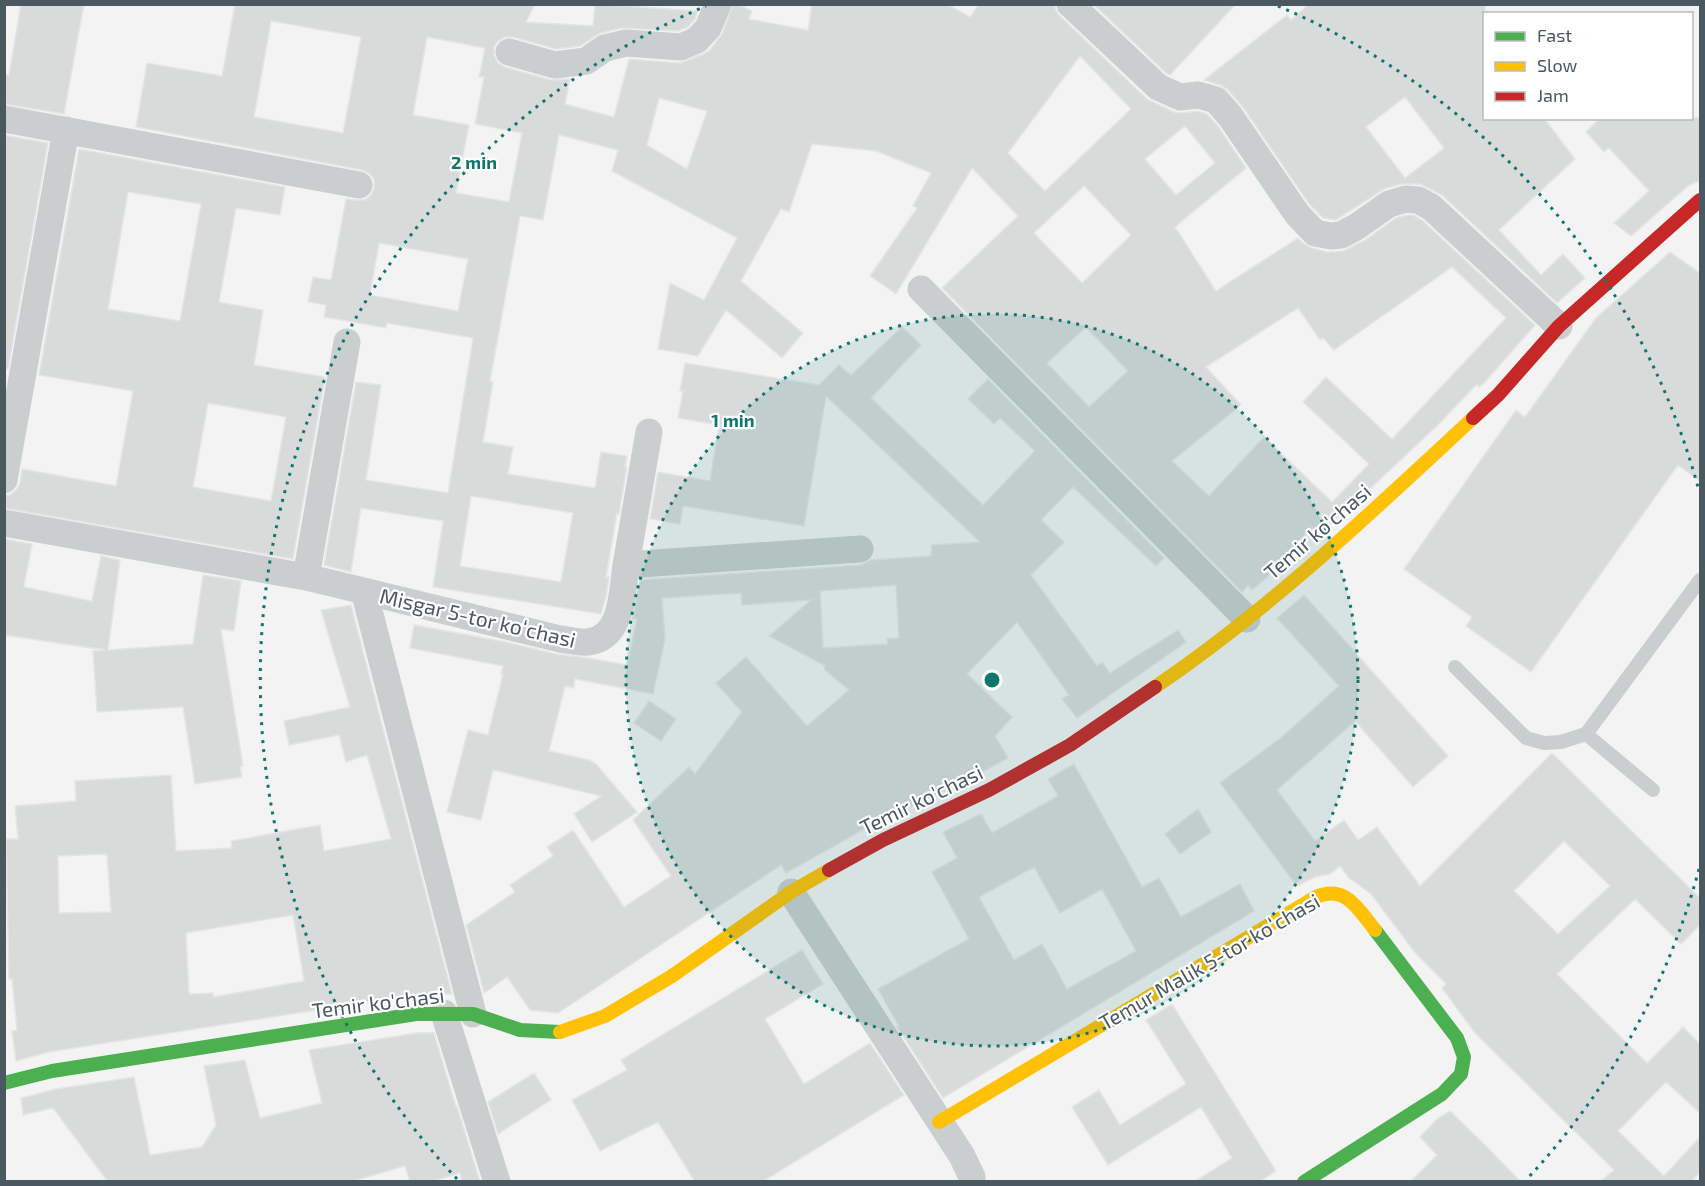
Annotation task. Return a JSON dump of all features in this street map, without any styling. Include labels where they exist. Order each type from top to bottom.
[{"type":"street","points":[[509,52],[555,65],[586,61],[605,48],[626,43],[681,47],[697,40],[708,28],[718,4]]},
{"type":"street","points":[[1070,4],[1158,87],[1180,97],[1198,95],[1216,100],[1230,116],[1297,214],[1315,233],[1341,235],[1389,204],[1406,199],[1418,200],[1431,207],[1560,326]]},
{"type":"street","points":[[4,119],[359,185]]},
{"type":"street","points":[[4,480],[66,130]]},
{"type":"street","name":"Temir ko'chasi","points":[[4,1083],[52,1071],[416,1014],[473,1014],[520,1030],[563,1032],[604,1016],[672,976],[790,892],[883,840],[989,790],[1070,745],[1183,668],[1247,619],[1370,514],[1498,395],[1560,326],[1701,200]]},
{"type":"street","points":[[921,289],[1247,619]]},
{"type":"street","points":[[306,576],[347,342]]},
{"type":"street","name":"Misgar 5-tor koʻchasi","points":[[4,523],[306,576],[560,639],[586,643],[599,640],[612,629],[618,615],[649,432]]},
{"type":"street","points":[[626,565],[860,549]]},
{"type":"street","points":[[364,591],[473,1014]]},
{"type":"street","name":"Temur Malik 5-tor koʻchasi","points":[[939,1122],[1328,891],[1342,894],[1356,906],[1457,1038],[1464,1057],[1461,1074],[1442,1094],[1304,1182]]},
{"type":"street","points":[[790,892],[979,1180]]},
{"type":"street","points":[[444,1013],[497,1182]]},
{"type":"lane","points":[[1455,667],[1526,738],[1544,742],[1561,742],[1587,734],[1701,580]]},
{"type":"lane","points":[[1587,734],[1653,790]]},
{"type":"building","points":[[21,4],[84,4],[64,114],[4,104],[4,74],[9,75]]},
{"type":"building","points":[[235,4],[535,4],[526,22],[593,26],[595,4],[698,11],[688,27],[678,31],[622,28],[601,33],[580,46],[556,49],[513,37],[505,37],[494,47],[494,55],[498,63],[505,67],[551,80],[570,79],[565,104],[614,117],[629,59],[680,63],[709,51],[722,34],[733,4],[752,11],[749,19],[808,30],[812,4],[947,4],[970,17],[979,4],[1055,4],[1059,15],[1147,99],[1174,112],[1197,111],[1207,114],[1218,126],[1246,168],[1175,227],[1216,291],[1298,238],[1312,248],[1328,252],[1343,251],[1365,240],[1396,218],[1413,215],[1422,220],[1535,325],[1485,382],[1479,387],[1477,384],[1438,425],[1358,500],[1319,533],[1312,527],[1276,565],[1278,568],[1252,590],[1248,585],[1242,592],[942,288],[1018,216],[972,168],[896,294],[870,276],[917,208],[913,206],[931,173],[876,151],[812,144],[789,212],[781,209],[741,281],[803,333],[782,358],[726,310],[698,356],[658,349],[670,283],[704,300],[737,238],[612,171],[618,150],[559,135],[543,220],[520,216],[490,381],[493,382],[483,442],[513,447],[508,474],[595,488],[601,452],[627,456],[619,514],[617,513],[606,577],[609,577],[606,597],[601,614],[433,587],[443,521],[361,508],[351,572],[324,565],[356,382],[381,385],[366,480],[448,493],[473,338],[387,323],[386,328],[324,317],[326,305],[308,302],[313,277],[331,280],[346,199],[365,200],[371,195],[374,179],[369,173],[136,127],[147,63],[222,76]],"holes":[[[271,21],[361,37],[343,133],[254,117]],[[427,37],[485,48],[479,77],[484,77],[475,124],[522,133],[509,202],[456,193],[469,125],[413,115]],[[1080,56],[1131,109],[1045,191],[1008,153]],[[659,98],[707,111],[687,169],[647,145]],[[1185,126],[1215,163],[1176,195],[1145,159]],[[1084,186],[1131,235],[1082,283],[1034,233]],[[379,243],[468,259],[458,311],[370,295]],[[1452,267],[1506,318],[1392,439],[1326,377],[1303,402],[1369,464],[1332,502],[1264,437],[1209,496],[1172,461],[1241,405],[1206,367],[1298,308],[1320,340],[1323,338],[1334,350]],[[1086,327],[1128,371],[1089,407],[1047,363]],[[471,496],[573,513],[561,582],[460,566]]]},
{"type":"building","points":[[1093,4],[1236,4],[1170,75]]},
{"type":"building","points":[[1309,4],[1485,4],[1485,12],[1483,12],[1483,120],[1546,120],[1575,159],[1499,230],[1541,275],[1563,254],[1585,278],[1557,303],[1442,195],[1420,184],[1402,184],[1384,189],[1336,220],[1323,218],[1309,204],[1242,106],[1227,89],[1204,80],[1287,15],[1291,20]],"holes":[[[1405,97],[1444,148],[1405,178],[1366,127]]]},
{"type":"building","points":[[1693,118],[1701,118],[1701,182],[1688,186],[1631,236],[1614,223],[1649,191],[1609,148],[1604,152],[1586,132],[1598,120],[1693,120]]},
{"type":"building","points":[[4,135],[48,143],[8,369],[4,369]]},
{"type":"building","points":[[79,149],[285,187],[280,215],[236,208],[219,302],[263,310],[254,365],[325,377],[293,559],[4,508],[4,495],[10,495],[16,490],[20,483],[22,469],[116,486],[133,391],[39,375]],"holes":[[[128,192],[201,204],[180,321],[108,309]],[[208,403],[286,417],[271,501],[193,487]]]},
{"type":"building","points":[[1670,252],[1701,274],[1701,482],[1678,465],[1531,672],[1466,626],[1472,617],[1404,569],[1516,410],[1525,417],[1596,318]]},
{"type":"building","points":[[902,327],[921,345],[871,398],[983,505],[1035,451],[1000,418],[994,424],[968,399],[988,379],[1164,558],[1156,566],[1073,487],[1041,520],[1064,542],[1031,575],[1097,666],[1102,662],[1110,673],[1178,630],[1186,642],[1077,718],[1062,699],[1069,695],[1017,622],[967,674],[1012,717],[995,736],[1008,758],[875,823],[786,873],[781,865],[558,1013],[530,1010],[507,977],[484,993],[466,925],[515,892],[510,885],[553,856],[547,847],[573,830],[624,907],[671,876],[633,820],[689,767],[695,774],[742,712],[716,683],[746,657],[807,726],[849,690],[825,670],[824,665],[769,636],[811,600],[742,605],[741,593],[662,598],[665,639],[653,694],[575,679],[574,688],[565,686],[549,751],[589,760],[596,764],[637,812],[592,842],[574,814],[601,796],[493,770],[481,820],[447,812],[468,730],[488,735],[503,666],[410,648],[414,625],[556,654],[627,665],[637,619],[633,619],[640,580],[861,565],[871,560],[931,556],[932,545],[980,542],[826,396],[804,526],[683,506],[680,524],[650,519],[658,472],[710,481],[719,425],[678,418],[685,363],[819,385],[839,365],[851,375]],"holes":[[[896,585],[899,638],[887,639],[888,644],[823,648],[820,591]]]},
{"type":"building","points":[[4,539],[32,544],[24,587],[92,601],[101,556],[120,560],[108,650],[193,644],[203,575],[241,581],[234,631],[221,629],[243,766],[240,766],[242,777],[195,784],[183,707],[97,712],[93,651],[105,650],[4,635]]},
{"type":"building","points":[[1304,595],[1448,756],[1413,787],[1355,721],[1277,790],[1315,841],[1344,820],[1358,840],[1377,827],[1420,886],[1552,753],[1701,899],[1701,924],[1681,944],[1635,899],[1557,974],[1647,1063],[1683,1027],[1701,1045],[1701,1114],[1666,1082],[1618,1131],[1664,1176],[1701,1136],[1701,1171],[1691,1182],[1600,1182],[1614,1170],[1475,1033],[1442,988],[1446,984],[1416,954],[1371,894],[1349,878],[1340,866],[1330,874],[1315,877],[1297,886],[1220,783],[1282,737],[1339,686],[1277,618]],"holes":[[[1564,841],[1610,886],[1558,934],[1514,891]]]},
{"type":"building","points":[[351,605],[452,994],[413,995],[49,1052],[16,1061],[12,1031],[17,1030],[12,979],[9,979],[6,839],[18,839],[15,806],[76,801],[75,781],[171,775],[176,851],[232,848],[231,841],[320,825],[324,851],[391,839],[367,755],[346,762],[339,735],[289,745],[284,721],[350,707],[321,610]],"holes":[[[107,854],[111,912],[59,913],[58,856]],[[293,915],[304,981],[213,997],[213,993],[189,994],[186,933]]]},
{"type":"building","points":[[649,701],[676,719],[661,741],[634,723]]},
{"type":"building","points":[[1074,764],[1142,887],[1159,878],[1181,917],[1240,884],[1254,911],[943,1098],[897,1027],[899,1026],[878,989],[969,939],[932,872],[957,858],[943,832],[981,814],[992,833],[1058,796],[1048,779]],"holes":[[[1034,867],[1060,913],[1102,889],[1136,951],[1067,989],[1042,944],[1014,960],[979,897]]]},
{"type":"building","points":[[1198,809],[1211,832],[1180,854],[1165,834]]},
{"type":"building","points":[[802,950],[823,984],[765,1019],[804,1084],[870,1043],[904,1095],[762,1182],[695,1182],[658,1122],[600,1151],[572,1100],[627,1070],[621,1060]]},
{"type":"building","points":[[1172,1004],[1276,1171],[1259,1182],[1194,1182],[1232,1158],[1201,1107],[1108,1165],[1072,1107],[1099,1090],[1120,1125],[1186,1084],[1146,1020]]},
{"type":"building","points":[[417,1033],[434,1033],[480,1182],[462,1182],[460,1173],[430,1182],[410,1182],[405,1166],[350,1182],[108,1182],[53,1108],[23,1115],[21,1098],[56,1089],[134,1077],[150,1155],[202,1147],[216,1125],[204,1066],[245,1060],[260,1118],[322,1103],[309,1050]]},
{"type":"building","points":[[534,1073],[551,1100],[498,1134],[488,1102]]},
{"type":"building","points":[[1450,1111],[1521,1182],[1410,1182],[1437,1155],[1420,1137],[1437,1119]]},
{"type":"traffic: fast","points":[[1304,1182],[1442,1094],[1461,1074],[1464,1057],[1457,1038],[1375,930]]},
{"type":"traffic: fast","points":[[4,1083],[52,1071],[416,1014],[473,1014],[520,1030],[560,1032]]},
{"type":"traffic: slow","points":[[1155,687],[1198,657],[1280,592],[1473,418]]},
{"type":"traffic: slow","points":[[560,1032],[605,1016],[672,976],[791,892],[829,870]]},
{"type":"traffic: slow","points":[[939,1122],[1316,897],[1326,894],[1344,896],[1357,907],[1375,930]]},
{"type":"traffic: jam","points":[[1473,418],[1498,395],[1559,326],[1700,200]]},
{"type":"traffic: jam","points":[[829,870],[883,840],[989,790],[1070,745],[1155,687]]}]
